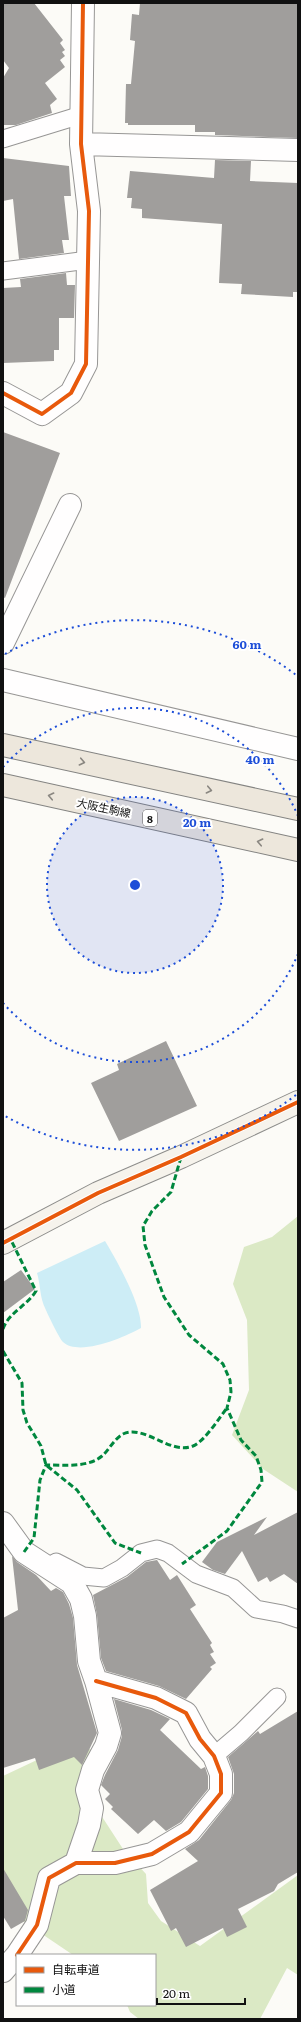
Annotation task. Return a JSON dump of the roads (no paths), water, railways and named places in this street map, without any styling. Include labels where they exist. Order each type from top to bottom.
[{"type":"main road","points":[[3,745],[298,809]]},
{"type":"main road","name":"大阪生駒線","points":[[3,785],[298,850]]},
{"type":"street","points":[[3,393],[42,414],[71,393],[86,364],[89,211],[81,144],[83,3]]},
{"type":"street","points":[[81,144],[298,150]]},
{"type":"street","points":[[3,643],[70,505]]},
{"type":"street","points":[[3,680],[298,749]]},
{"type":"street","points":[[3,1243],[98,1193],[181,1157],[298,1102]]},
{"type":"street","points":[[3,1523],[24,1552],[72,1583],[81,1599],[85,1616],[89,1661],[110,1733],[106,1746],[93,1770],[87,1790],[92,1808],[89,1825],[76,1863]]},
{"type":"street","points":[[18,1954],[37,1926],[50,1878],[76,1863],[115,1863],[152,1854],[189,1832],[221,1794],[221,1774],[214,1756],[200,1739],[186,1713],[156,1698],[96,1681]]},
{"type":"street","points":[[3,1972],[16,1956]]},
{"type":"lane","points":[[3,139],[82,115]]},
{"type":"lane","points":[[3,271],[88,260]]},
{"type":"lane","points":[[29,1555],[45,1556],[83,1576],[104,1578],[122,1568],[141,1553],[157,1549],[168,1554],[196,1574],[233,1588],[256,1609],[283,1614],[298,1619]]},
{"type":"lane","points":[[214,1756],[241,1734],[277,1697]]},
{"type":"water","points":[[105,1241],[128,1283],[140,1318],[141,1328],[102,1344],[90,1347],[70,1346],[63,1342],[46,1311],[42,1300],[37,1273]]}]
